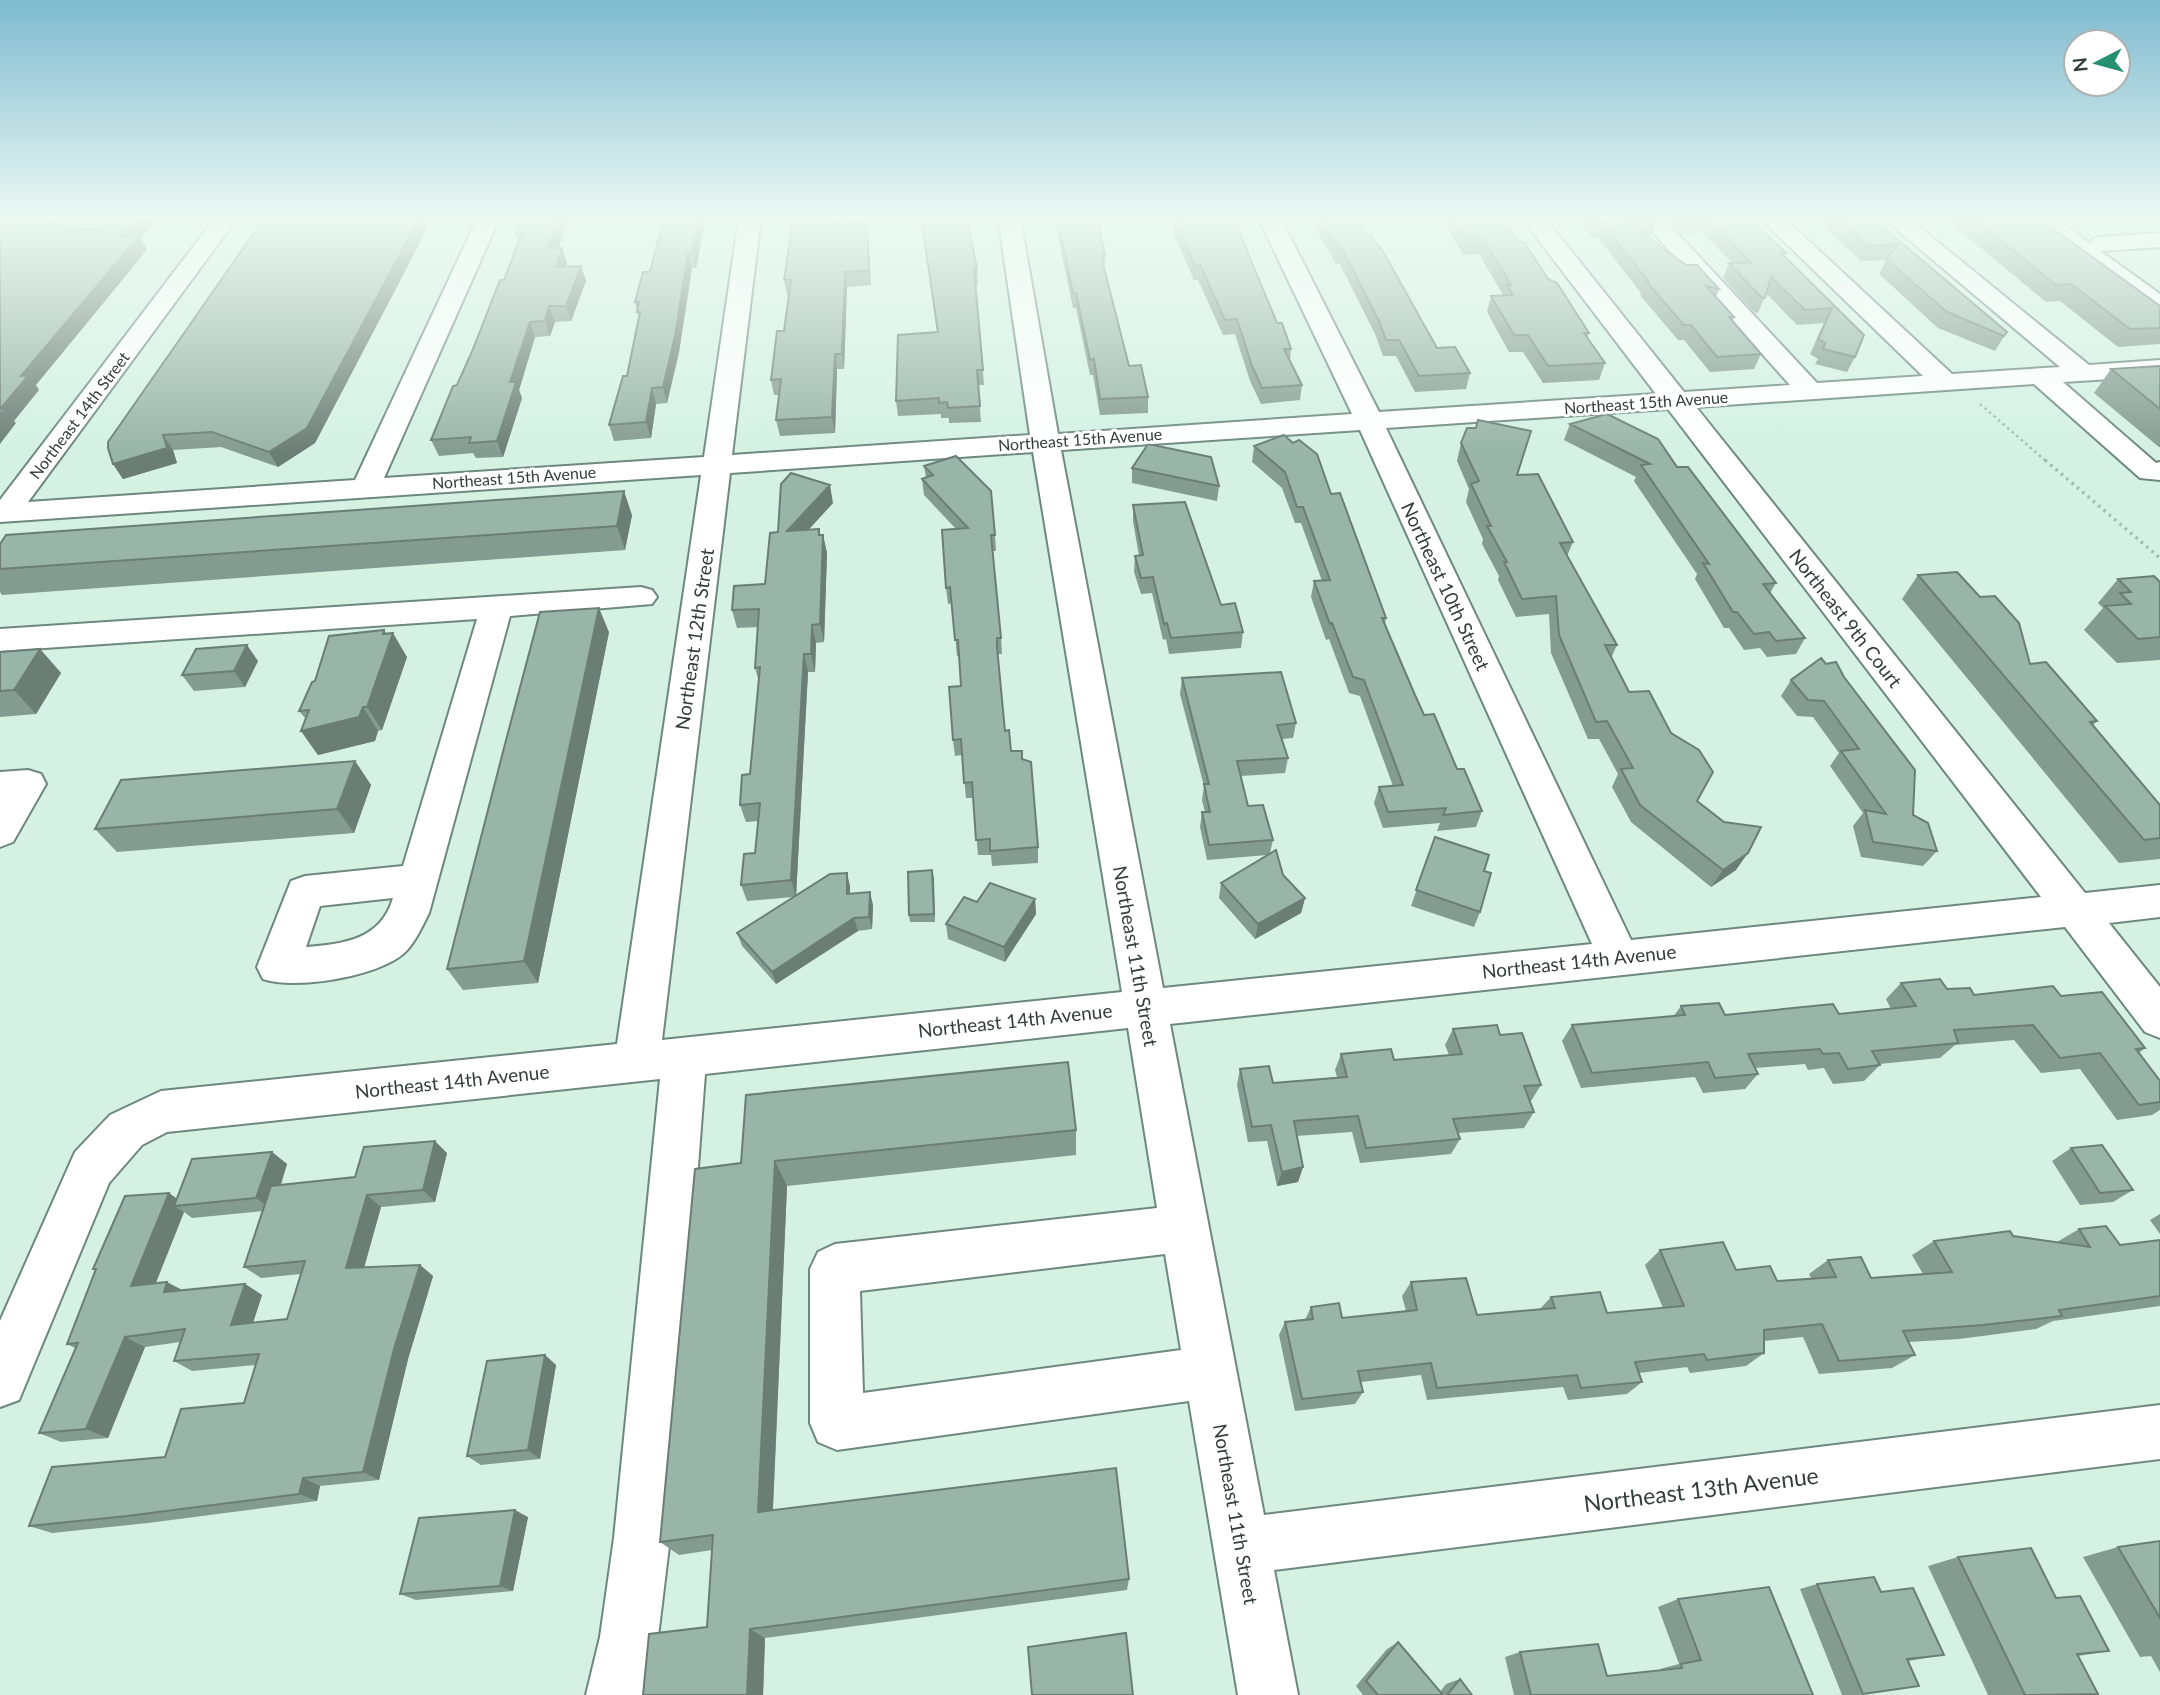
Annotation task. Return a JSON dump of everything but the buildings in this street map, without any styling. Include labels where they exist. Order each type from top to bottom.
[{"type":"street","name":"Northeast 14th Street","points":[[3,512],[167,296]]},
{"type":"street","points":[[366,487],[453,296]]},
{"type":"street","name":"Northeast 12th Street","points":[[617,1695],[629,1637],[642,1538],[660,1059],[718,462],[740,296]]},
{"type":"street","name":"Northeast 11th Street","points":[[1022,296],[1045,442],[1268,1695]]},
{"type":"street","name":"Northeast 10th Street","points":[[1308,296],[1369,420],[1619,957]]},
{"type":"street","name":"Northeast 9th Court","points":[[1594,296],[2160,1019]]},
{"type":"street","points":[[1723,296],[1810,391]]},
{"type":"street","points":[[1856,296],[1950,382]]},
{"type":"street","points":[[1989,296],[2082,373]]},
{"type":"street","points":[[2024,296],[2117,371]]},
{"type":"street","name":"Northeast 15th Avenue","points":[[3,512],[718,462],[2160,368]]},
{"type":"street","points":[[2040,376],[2150,472],[2160,471]]},
{"type":"street","points":[[0,640],[641,597]]},
{"type":"street","points":[[418,880],[496,608]]},
{"type":"street","points":[[0,786],[28,784],[0,832]]},
{"type":"street","name":"Northeast 14th Avenue","points":[[0,1381],[92,1168],[126,1130],[160,1112],[2160,901]]},
{"type":"street","points":[[1185,1228],[835,1269],[837,1423],[1211,1372]]},
{"type":"street","name":"Northeast 13th Avenue","points":[[1242,1546],[2160,1432]]},
{"type":"path","points":[[1950,382],[2160,558]]}]
